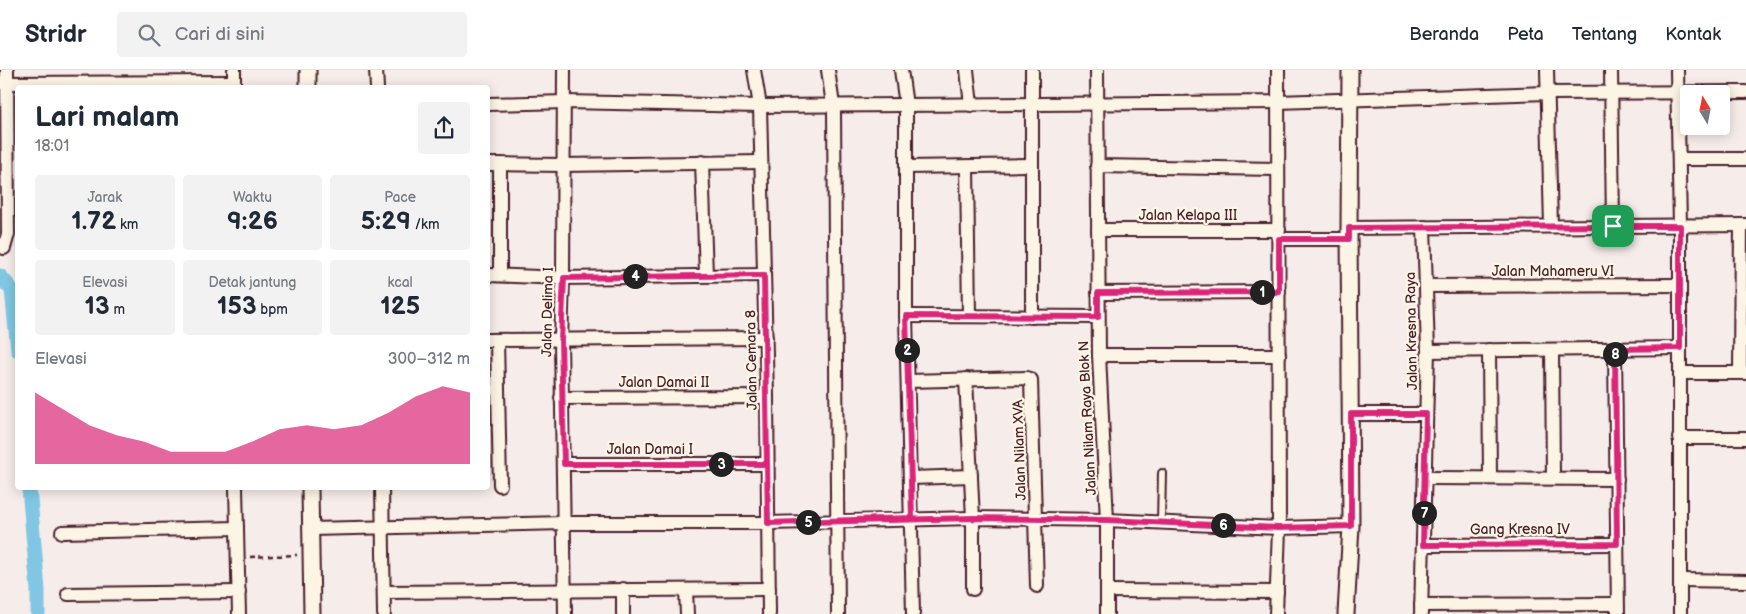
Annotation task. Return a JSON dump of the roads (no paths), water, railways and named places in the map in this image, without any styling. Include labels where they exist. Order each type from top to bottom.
[{"type":"street","points":[[308,70],[308,85]]},
{"type":"street","points":[[376,70],[377,85]]},
{"type":"street","name":"Jalan Delima I","points":[[564,70],[564,278],[561,340],[565,614]]},
{"type":"street","name":"Jalan Cemara 8","points":[[754,70],[760,106],[766,338],[769,614]]},
{"type":"street","points":[[828,70],[834,106],[838,614]]},
{"type":"street","points":[[901,70],[906,105],[906,316],[912,518],[912,614]]},
{"type":"street","points":[[967,70],[972,104]]},
{"type":"street","points":[[1032,70],[1032,317]]},
{"type":"street","name":"Jalan Nilam Raya Blok N","points":[[1096,70],[1098,317],[1107,520],[1107,614]]},
{"type":"street","points":[[1276,614],[1279,528],[1278,70]]},
{"type":"street","points":[[1346,614],[1351,526],[1350,70]]},
{"type":"street","points":[[1547,70],[1546,94],[1551,226]]},
{"type":"street","points":[[1611,70],[1613,226]]},
{"type":"street","points":[[1677,70],[1679,92],[1680,226],[1680,614]]},
{"type":"street","points":[[4,248],[8,234],[8,145],[4,79],[234,80]]},
{"type":"street","points":[[490,104],[565,102],[760,106],[1097,104],[1278,102],[1546,94],[1746,92]]},
{"type":"street","points":[[1679,159],[1746,159]]},
{"type":"street","points":[[702,162],[706,275]]},
{"type":"street","points":[[761,162],[563,165],[494,164],[494,275],[564,278],[764,275]]},
{"type":"street","points":[[906,167],[1032,165]]},
{"type":"street","points":[[1097,166],[1278,169]]},
{"type":"street","points":[[967,167],[969,316]]},
{"type":"street","points":[[1680,373],[1743,373],[1744,225]]},
{"type":"street","name":"Jalan Kelapa III","points":[[1098,230],[1279,235],[1349,234],[1424,227],[1744,225]]},
{"type":"street","name":"Jalan Kresna Raya","points":[[1421,610],[1428,351],[1424,227]]},
{"type":"street","name":"Jalan Mahameru VI","points":[[1426,286],[1680,285]]},
{"type":"street","points":[[1098,293],[1279,292]]},
{"type":"street","points":[[906,316],[1098,317]]},
{"type":"street","points":[[500,485],[493,463],[492,340],[766,338]]},
{"type":"street","points":[[1428,351],[1680,348]]},
{"type":"street","points":[[1421,610],[1618,609],[1615,349]]},
{"type":"street","points":[[1489,350],[1490,478]]},
{"type":"street","points":[[1552,350],[1553,478]]},
{"type":"street","points":[[1099,355],[1279,355]]},
{"type":"street","name":"Jalan Nilam XVA","points":[[966,379],[1027,378],[1031,380],[1037,586]]},
{"type":"street","points":[[908,381],[966,379],[973,518],[973,589]]},
{"type":"street","name":"Jalan Damai II","points":[[562,398],[767,397]]},
{"type":"street","points":[[1351,414],[1426,414]]},
{"type":"street","points":[[1679,438],[1746,438]]},
{"type":"street","name":"Jalan Damai I","points":[[564,464],[767,464]]},
{"type":"street","points":[[911,478],[971,476]]},
{"type":"street","points":[[1425,478],[1617,479]]},
{"type":"street","points":[[236,490],[239,614]]},
{"type":"street","points":[[310,490],[312,614]]},
{"type":"street","points":[[382,490],[384,614]]},
{"type":"street","points":[[311,529],[564,523],[768,523],[912,518],[1036,518],[1279,528],[1351,526]]},
{"type":"street","points":[[62,532],[237,528]]},
{"type":"street","name":"Gang Kresna IV","points":[[1423,545],[1617,544]]},
{"type":"street","points":[[1680,580],[1746,581]]},
{"type":"street","points":[[384,592],[769,589]]},
{"type":"street","points":[[623,590],[624,614]]},
{"type":"street","points":[[686,590],[687,614]]},
{"type":"street","points":[[1107,591],[1277,592]]},
{"type":"street","points":[[68,594],[239,592]]},
{"type":"lane","points":[[1161,523],[1162,474]]},
{"type":"waterway","points":[[0,276],[12,290],[15,320]]},
{"type":"waterway","points":[[29,490],[38,590],[38,614]]}]
